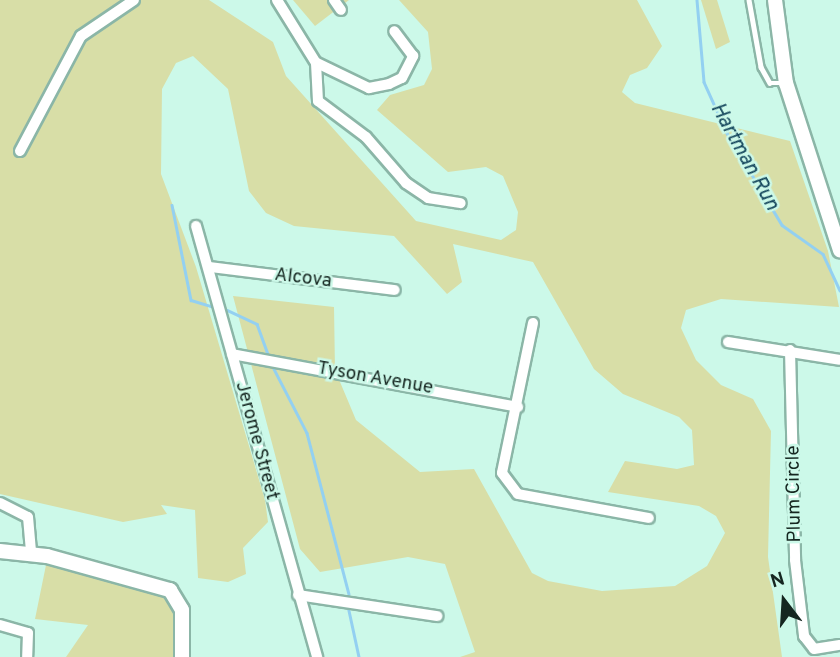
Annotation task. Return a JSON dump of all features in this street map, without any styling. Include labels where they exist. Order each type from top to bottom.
[{"type":"main road","points":[[775,0],[786,83],[840,250]]},
{"type":"main road","points":[[0,551],[30,552],[132,577],[177,597],[182,657]]},
{"type":"street","points":[[20,151],[81,36],[134,0]]},
{"type":"street","points":[[277,0],[316,63],[322,83],[318,101],[366,137],[406,183],[428,198],[461,203]]},
{"type":"street","points":[[334,0],[341,10]]},
{"type":"street","points":[[316,63],[369,88],[388,84],[402,78],[413,56],[394,31]]},
{"type":"street","name":"Jerome Street","points":[[196,226],[210,267],[317,657]]},
{"type":"street","name":"Alcova","points":[[210,267],[395,290]]},
{"type":"street","points":[[533,323],[518,407],[502,473],[518,494],[582,509],[649,518]]},
{"type":"street","points":[[728,342],[840,360]]},
{"type":"street","name":"Plum Circle","points":[[790,350],[795,560],[804,636],[814,649],[840,645]]},
{"type":"street","name":"Tyson Avenue","points":[[232,354],[518,407]]},
{"type":"street","points":[[0,503],[28,517],[30,552]]},
{"type":"street","points":[[298,595],[437,616]]},
{"type":"street","points":[[0,625],[28,633],[27,652]]},
{"type":"lane","points":[[749,0],[761,67],[770,83],[786,83]]},
{"type":"green space","points":[[0,0],[209,0],[273,42],[286,76],[416,221],[501,240],[516,230],[518,212],[503,176],[486,167],[448,172],[377,110],[390,95],[424,85],[432,69],[428,32],[399,0],[637,0],[662,46],[647,68],[630,75],[622,92],[635,103],[790,141],[828,251],[839,307],[721,299],[686,310],[681,328],[696,360],[721,385],[753,399],[771,431],[768,557],[782,657],[460,657],[475,652],[445,564],[408,557],[320,572],[300,549],[233,296],[334,307],[335,370],[356,420],[420,472],[474,469],[532,573],[548,581],[602,591],[675,586],[707,566],[725,533],[716,516],[699,506],[608,492],[625,461],[677,469],[694,465],[692,430],[679,417],[623,394],[594,369],[533,262],[453,244],[462,282],[447,294],[394,236],[294,226],[266,213],[249,191],[228,89],[193,56],[176,63],[162,89],[161,174],[196,267],[265,500],[268,522],[243,548],[246,574],[228,582],[198,578],[195,510],[161,505],[167,514],[123,522],[0,494]]},
{"type":"green space","points":[[293,0],[349,0],[315,26]]},
{"type":"green space","points":[[701,0],[717,0],[730,42],[716,49]]},
{"type":"green space","points":[[46,565],[156,588],[173,610],[173,657],[66,657],[88,625],[35,619]]},
{"type":"waterway","name":"Hartman Run","points":[[697,0],[704,82],[727,133],[782,225],[823,254],[840,290]]},
{"type":"waterway","points":[[172,205],[191,300],[214,307]]},
{"type":"waterway","points":[[227,310],[257,324],[268,354]]},
{"type":"waterway","points":[[273,367],[307,433],[349,594]]},
{"type":"waterway","points":[[348,606],[359,657]]}]
